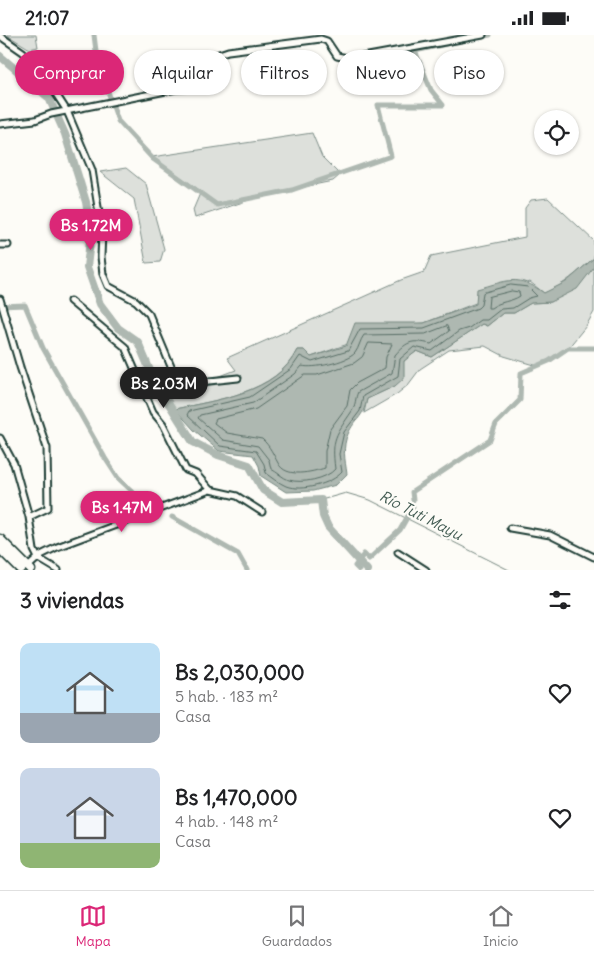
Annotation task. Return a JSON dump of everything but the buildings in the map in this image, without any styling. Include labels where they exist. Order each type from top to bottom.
[{"type":"highway","points":[[0,539],[23,569]]},
{"type":"highway","points":[[0,549],[23,569]]},
{"type":"street","points":[[0,35],[23,52],[41,71],[64,112],[92,170],[102,232],[101,257],[103,274],[108,285],[136,301],[149,315],[172,369],[182,385],[238,378]]},
{"type":"street","points":[[0,123],[35,120],[51,114],[176,89],[199,88],[206,83],[208,77],[208,60],[213,56],[228,51],[321,39],[327,41],[337,56],[352,59],[461,37],[483,35]]},
{"type":"street","points":[[0,245],[8,245]]},
{"type":"street","points":[[0,299],[20,367],[47,447],[48,508],[29,517]]},
{"type":"street","points":[[70,301],[125,347],[153,412],[163,424],[186,470],[196,474],[210,490]]},
{"type":"street","points":[[0,438],[14,464],[29,517],[34,550],[38,558],[58,570]]},
{"type":"street","points":[[23,569],[57,547],[210,490],[237,496],[262,512]]},
{"type":"street","points":[[510,528],[550,535],[594,557]]},
{"type":"street","points":[[398,552],[426,570]]},
{"type":"shaded area","points":[[7,35],[36,35],[38,47],[30,49]]},
{"type":"shaded area","points":[[312,133],[322,157],[340,175],[333,181],[264,195],[195,218],[193,210],[201,191],[152,157]]},
{"type":"shaded area","points":[[126,168],[146,184],[164,249],[160,262],[146,263],[134,199],[100,172]]},
{"type":"shaded area","points":[[548,198],[594,241],[594,258],[570,278],[551,290],[544,293],[530,282],[424,323],[402,325],[311,357],[304,350],[297,350],[287,365],[275,376],[260,385],[226,398],[175,409],[158,381],[177,378],[212,379],[236,370],[227,358],[401,280],[424,272],[431,256],[525,237],[525,208],[531,200]]},
{"type":"shaded area","points":[[594,267],[594,312],[586,326],[568,348],[549,361],[538,366],[504,356],[485,346],[449,350],[420,369],[408,385],[397,394],[364,413],[367,399],[395,386],[404,361],[417,351],[432,357],[482,324],[487,326],[503,313],[514,313],[531,303],[551,302]]},
{"type":"water","points":[[594,258],[594,267],[577,289],[551,302],[531,303],[514,313],[503,313],[487,326],[482,324],[432,357],[417,351],[404,361],[404,378],[395,386],[367,399],[361,415],[346,439],[345,459],[347,474],[336,485],[313,491],[286,492],[261,476],[259,466],[253,455],[219,451],[194,430],[175,409],[226,398],[260,385],[288,365],[297,350],[304,350],[311,357],[346,346],[355,323],[424,323],[476,304],[477,289],[504,281],[526,283],[544,293],[566,282]]},
{"type":"waterway","points":[[94,35],[97,59],[118,121],[153,159],[217,205],[292,190],[391,156],[378,105],[443,105],[431,90],[415,51],[446,44]]},
{"type":"waterway","points":[[479,37],[490,35]]},
{"type":"waterway","points":[[0,56],[49,98],[65,134],[86,202],[91,232],[87,267],[100,304],[118,328],[138,342],[154,380],[193,442],[218,455],[249,465],[263,490],[282,502],[321,500],[323,516],[328,527],[367,570]]},
{"type":"waterway","points":[[0,306],[25,305],[43,348],[105,458],[118,478],[149,507]]},
{"type":"waterway","points":[[413,500],[412,492],[490,440],[496,424],[520,400],[521,373],[549,361],[568,348],[594,348]]},
{"type":"waterway","name":"Río Tuti Mayu","points":[[321,500],[346,493],[370,500],[509,570]]},
{"type":"waterway","points":[[359,570],[355,566],[364,554],[369,559],[400,530],[413,507]]},
{"type":"waterway","points":[[172,517],[238,554],[247,570]]}]
